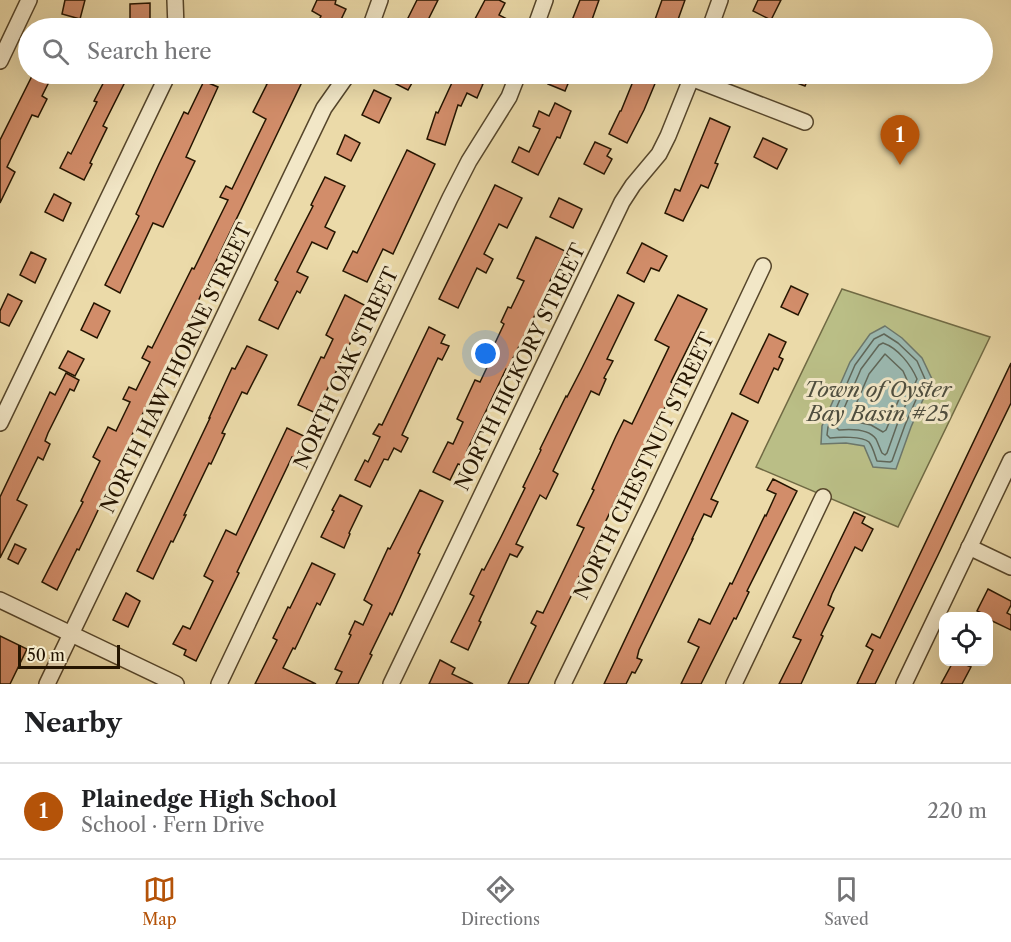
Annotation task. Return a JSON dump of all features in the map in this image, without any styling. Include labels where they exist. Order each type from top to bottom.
[{"type":"street","points":[[20,18],[29,0]]},
{"type":"street","points":[[175,0],[176,18]]},
{"type":"street","points":[[374,18],[380,0]]},
{"type":"street","points":[[539,18],[545,0]]},
{"type":"street","points":[[714,18],[720,0]]},
{"type":"street","points":[[0,61],[18,23]]},
{"type":"street","points":[[0,423],[163,84]]},
{"type":"street","name":"NORTH HAWTHORNE STREET","points":[[47,684],[324,108],[341,84]]},
{"type":"street","name":"NORTH OAK STREET","points":[[219,684],[450,198],[469,160],[509,97],[514,84]]},
{"type":"street","name":"NORTH HICKORY STREET","points":[[391,684],[622,202],[659,154],[689,84]]},
{"type":"street","points":[[712,84],[805,122]]},
{"type":"street","name":"NORTH CHESTNUT STREET","points":[[563,684],[763,266]]},
{"type":"street","points":[[904,684],[1011,460]]},
{"type":"street","points":[[734,684],[823,497]]},
{"type":"street","points":[[969,548],[1011,567]]},
{"type":"street","points":[[0,600],[176,684]]},
{"type":"green space","points":[[842,289],[990,337],[898,527],[756,467]]},
{"type":"water","name":"Town of Oyster Bay Basin #25","points":[[885,326],[902,338],[922,358],[932,379],[896,469],[873,467],[864,446],[846,443],[821,444],[822,426],[850,362],[870,334]]},
{"type":"building","points":[[65,0],[85,0],[80,18],[62,14]]},
{"type":"building","points":[[317,0],[336,0],[335,4],[346,9],[342,18],[320,18],[321,16],[312,11]]},
{"type":"building","points":[[417,0],[438,0],[429,18],[408,18]]},
{"type":"building","points":[[485,0],[499,0],[505,3],[499,15],[505,18],[476,18]]},
{"type":"building","points":[[580,0],[599,0],[593,18],[573,18]]},
{"type":"building","points":[[662,0],[685,0],[679,18],[656,18]]},
{"type":"building","points":[[758,0],[781,0],[772,18],[753,11]]},
{"type":"building","points":[[150,3],[150,18],[130,18],[130,4]]},
{"type":"building","points":[[28,84],[48,84],[42,96],[47,99],[38,117],[32,115],[7,167],[15,172],[0,203],[0,140]]},
{"type":"building","points":[[103,84],[124,84],[103,126],[107,128],[84,180],[60,168],[68,152],[71,154],[97,102],[94,101]]},
{"type":"building","points":[[203,84],[218,87],[186,157],[195,161],[163,227],[153,223],[120,293],[105,285],[139,216],[136,214],[184,112],[188,114]]},
{"type":"building","points":[[267,84],[301,84],[191,318],[131,437],[79,550],[77,549],[57,590],[42,582],[83,502],[81,501],[100,461],[93,457],[108,427],[116,431],[130,402],[123,399],[129,387],[136,390],[150,362],[142,358],[148,346],[152,348],[192,268],[194,269],[228,200],[220,197],[226,186],[232,189],[266,119],[253,112]]},
{"type":"building","points":[[396,84],[411,84],[408,90]]},
{"type":"building","points":[[451,84],[483,84],[477,98],[467,93],[461,106],[458,105],[445,145],[427,139],[436,112],[438,113]]},
{"type":"building","points":[[548,84],[568,84],[565,91]]},
{"type":"building","points":[[632,84],[655,84],[627,143],[609,134]]},
{"type":"building","points":[[374,90],[391,98],[379,123],[362,115]]},
{"type":"building","points":[[555,103],[571,111],[560,138],[557,137],[538,175],[512,162],[519,147],[529,152],[540,129],[533,126],[539,111],[549,116]]},
{"type":"building","points":[[710,118],[730,127],[715,163],[718,164],[708,188],[701,185],[683,221],[665,213],[675,189],[680,191]]},
{"type":"building","points":[[345,135],[360,143],[351,161],[337,154]]},
{"type":"building","points":[[763,138],[787,149],[777,169],[754,157]]},
{"type":"building","points":[[595,142],[611,149],[607,156],[612,159],[604,174],[584,164]]},
{"type":"building","points":[[407,150],[435,164],[393,254],[383,249],[367,282],[343,271],[353,251],[357,253]]},
{"type":"building","points":[[325,177],[345,186],[325,227],[335,232],[327,249],[312,242],[297,272],[308,277],[300,293],[297,291],[278,329],[259,320],[278,282],[275,280],[313,206],[311,205]]},
{"type":"building","points":[[495,185],[522,198],[507,228],[499,224],[484,254],[493,259],[486,273],[477,268],[458,308],[439,299]]},
{"type":"building","points":[[54,194],[71,203],[63,221],[45,212]]},
{"type":"building","points":[[559,198],[582,209],[573,228],[550,217]]},
{"type":"building","points":[[536,237],[565,251],[550,281],[555,284],[546,302],[542,301],[506,369],[467,451],[471,453],[464,466],[458,464],[450,480],[433,472],[448,442],[453,444],[463,422],[457,419],[475,380],[480,382],[490,361],[487,360],[504,324],[501,322],[508,307],[511,308],[524,281],[517,278]]},
{"type":"building","points":[[642,243],[667,256],[659,271],[651,268],[644,282],[627,273]]},
{"type":"building","points":[[31,252],[46,259],[35,283],[20,275]]},
{"type":"building","points":[[791,286],[808,294],[798,315],[781,307]]},
{"type":"building","points":[[8,294],[22,301],[9,326],[0,322],[0,311]]},
{"type":"building","points":[[345,295],[368,307],[323,398],[327,400],[320,415],[298,405],[321,357],[324,358],[333,339],[326,335]]},
{"type":"building","points":[[618,295],[634,303],[607,359],[613,361],[604,378],[606,379],[599,395],[591,391],[553,471],[558,474],[546,499],[540,495],[516,544],[523,547],[517,557],[510,554],[468,650],[451,642],[474,596],[470,594],[501,537],[525,488],[523,487],[540,449]]},
{"type":"building","points":[[678,295],[707,309],[671,382],[675,384],[669,399],[630,479],[627,477],[528,684],[508,684],[536,626],[531,623],[537,611],[543,613],[584,528],[577,525],[616,436],[624,420],[632,424],[669,347],[655,340]]},
{"type":"building","points":[[94,303],[110,311],[97,338],[81,330]]},
{"type":"building","points":[[429,327],[445,335],[441,343],[449,346],[442,360],[438,358],[402,435],[408,438],[401,452],[394,448],[388,460],[384,459],[370,487],[355,480],[365,460],[368,462],[380,437],[373,434],[379,424],[382,425]]},
{"type":"building","points":[[769,334],[786,342],[779,357],[783,359],[778,370],[774,368],[758,403],[740,394]]},
{"type":"building","points":[[247,346],[267,355],[247,394],[242,392],[222,433],[225,434],[211,464],[209,463],[173,542],[171,541],[153,579],[137,571],[232,368],[235,369]]},
{"type":"building","points":[[68,351],[84,359],[75,376],[59,368]]},
{"type":"building","points":[[1011,363],[1011,403],[875,684],[857,684],[873,650],[866,646],[872,634],[880,638]]},
{"type":"building","points":[[66,373],[79,380],[74,391],[70,389],[48,433],[45,441],[50,444],[43,460],[38,457],[17,500],[27,505],[0,558],[0,497],[50,392],[55,395]]},
{"type":"building","points":[[732,413],[748,421],[711,499],[718,502],[711,517],[704,514],[639,650],[637,658],[642,660],[635,673],[632,672],[626,684],[604,684]]},
{"type":"building","points":[[287,428],[306,437],[296,459],[292,457],[196,661],[184,655],[186,650],[173,644],[183,626],[190,629],[213,581],[204,576],[226,530],[236,535]]},
{"type":"building","points":[[773,479],[797,491],[747,591],[749,592],[736,619],[734,618],[701,684],[681,684],[699,647],[688,642],[699,619],[710,624],[730,583],[732,584],[776,494],[767,490]]},
{"type":"building","points":[[420,490],[443,501],[358,684],[336,684],[342,672],[335,669],[351,635],[349,634],[355,621],[363,625],[372,605],[364,600],[388,548],[390,549]]},
{"type":"building","points":[[340,495],[362,506],[344,548],[321,537]]},
{"type":"building","points":[[854,512],[865,517],[862,523],[873,529],[862,551],[855,547],[832,594],[828,605],[834,608],[801,684],[779,684],[801,640],[793,637]]},
{"type":"building","points":[[15,544],[26,549],[18,564],[8,559]]},
{"type":"building","points":[[312,563],[335,574],[320,605],[317,603],[295,649],[293,648],[283,668],[316,684],[255,684],[277,640],[273,638]]},
{"type":"building","points":[[988,589],[1011,601],[1007,613],[1011,615],[1011,630],[993,621],[993,612],[977,611]]},
{"type":"building","points":[[126,593],[140,601],[128,627],[113,620]]},
{"type":"building","points":[[0,636],[27,649],[10,684],[0,684]]},
{"type":"building","points":[[440,660],[455,668],[452,674],[473,684],[429,684]]},
{"type":"building","points":[[951,666],[971,667],[962,684],[941,684]]},
{"type":"place","name":"Plainedge High School","points":[[900,165]]}]
